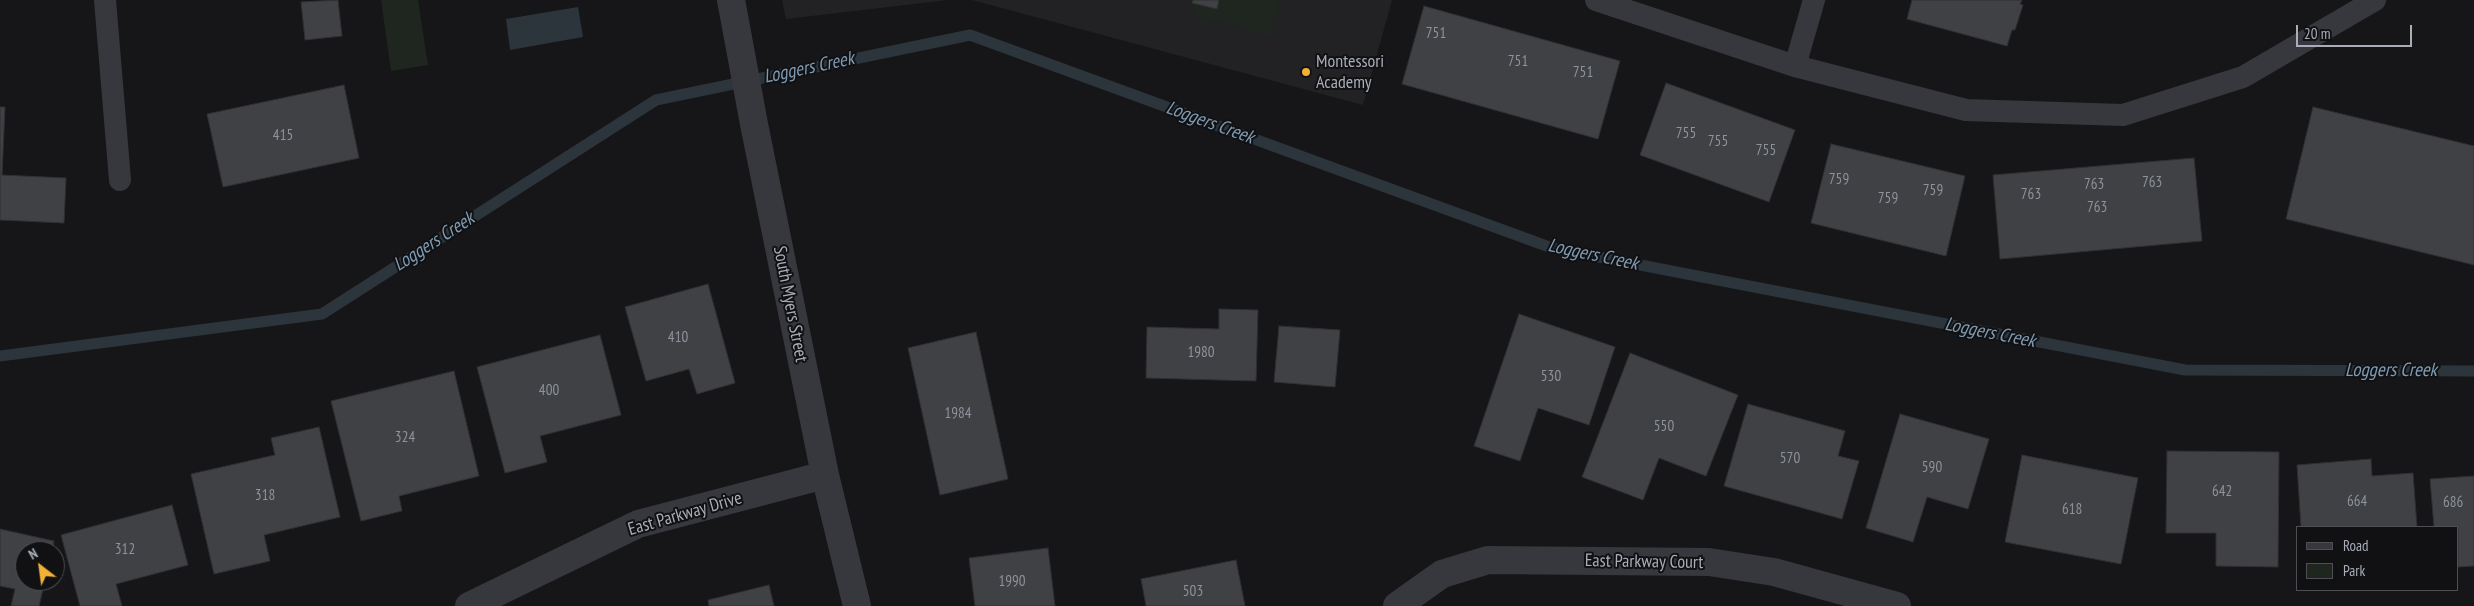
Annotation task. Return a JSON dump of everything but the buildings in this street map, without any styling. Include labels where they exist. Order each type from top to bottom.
[{"type":"street","name":"South Myers Street","points":[[731,0],[754,124],[825,474],[857,606]]},
{"type":"street","name":"East Parkway Drive","points":[[469,606],[638,524],[825,474]]},
{"type":"street","name":"East Parkway Court","points":[[1397,606],[1442,574],[1488,560],[1709,562],[1774,572],[1898,606]]},
{"type":"lane","points":[[106,0],[120,180]]},
{"type":"lane","points":[[1596,0],[1795,66],[1966,110],[2123,115],[2243,77],[2375,0]]},
{"type":"lane","points":[[1795,66],[1814,0]]},
{"type":"shaded area","points":[[782,0],[948,0],[786,19]]},
{"type":"shaded area","name":"Montessori Academy","points":[[972,0],[1392,0],[1363,105]]},
{"type":"shaded area","points":[[578,7],[583,37],[510,50],[506,19]]},
{"type":"green space","points":[[381,0],[418,0],[428,65],[391,71]]},
{"type":"green space","points":[[1191,0],[1280,0],[1270,37],[1214,20],[1212,23],[1204,23],[1203,26],[1193,10]]},
{"type":"waterway","name":"Loggers Creek","points":[[0,356],[322,314],[656,100],[970,35],[1552,248],[2185,370],[2474,371]]},
{"type":"place","name":"Montessori Academy","points":[[1306,72]]}]
